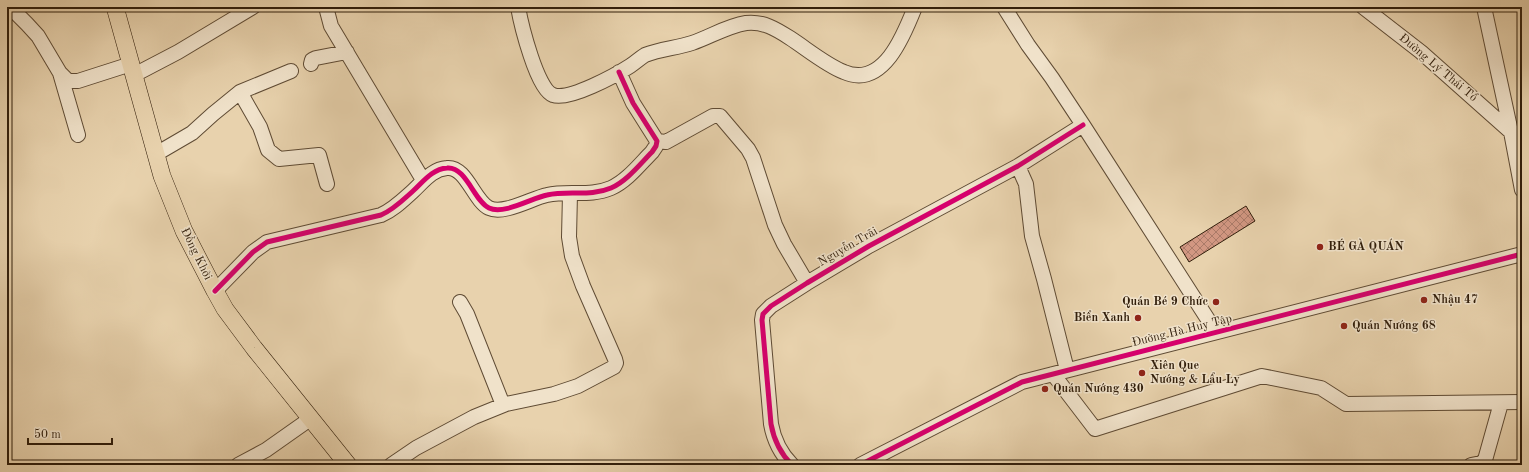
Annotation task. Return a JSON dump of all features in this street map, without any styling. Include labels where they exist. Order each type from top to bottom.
[{"type":"main road","name":"Đồng Khởi","points":[[114,7],[133,69],[162,176],[184,231],[225,309],[254,348],[348,465]]},
{"type":"street","points":[[10,7],[38,36],[60,73],[68,81],[78,81],[133,69],[178,52],[253,7]]},
{"type":"street","points":[[326,7],[331,26],[423,180]]},
{"type":"street","points":[[518,7],[533,62],[547,92],[558,96],[569,95],[589,88],[646,55],[693,43],[736,25],[756,22],[763,23],[780,31],[844,72],[857,76],[865,75],[875,71],[893,52],[907,27],[915,7]]},
{"type":"street","points":[[1004,7],[1083,125],[1216,332]]},
{"type":"street","points":[[1484,7],[1512,132],[1522,190]]},
{"type":"street","name":"Đường Lý Thái Tổ","points":[[1366,8],[1421,52],[1512,132]]},
{"type":"street","points":[[311,64],[312,60],[316,58],[347,52]]},
{"type":"street","points":[[156,154],[192,134],[212,114],[240,92],[291,71]]},
{"type":"street","points":[[215,291],[252,252],[267,242],[381,215],[389,211],[412,192],[423,180],[443,168],[450,167],[461,173],[482,203],[488,208],[496,211],[505,210],[548,195],[600,192],[620,182],[652,152],[657,141],[633,103],[619,72]]},
{"type":"street","points":[[60,73],[78,135]]},
{"type":"street","points":[[240,92],[260,127],[268,150],[279,159],[319,155],[327,184]]},
{"type":"street","points":[[657,141],[666,142],[713,116],[720,116],[748,149],[753,158],[775,225],[806,283]]},
{"type":"street","name":"Nguyễn Trãi","points":[[792,465],[780,451],[774,440],[771,424],[762,320],[763,314],[771,306],[806,283],[869,246],[1018,166],[1083,125]]},
{"type":"street","points":[[1018,166],[1026,184],[1032,236],[1067,370]]},
{"type":"street","points":[[391,465],[416,448],[457,425],[503,405],[554,394],[578,386],[614,367],[616,363],[572,256],[569,237],[570,194]]},
{"type":"street","name":"Đường Hà Huy Tập","points":[[860,465],[1022,382],[1522,254]]},
{"type":"street","points":[[460,302],[467,314],[503,405]]},
{"type":"street","points":[[1053,374],[1094,429],[1262,376],[1321,388],[1346,404],[1522,402]]},
{"type":"street","points":[[1471,465],[1481,463],[1485,460],[1501,403]]},
{"type":"street","points":[[238,465],[266,450],[310,418]]},
{"type":"building","points":[[1246,206],[1255,221],[1189,262],[1180,247]]},
{"type":"cycle path","points":[[215,291],[253,252],[267,242],[381,215],[398,204],[428,176],[442,169],[454,169],[459,172],[465,178],[479,199],[489,208],[495,210],[510,208],[547,195],[603,191],[617,185],[633,172],[652,152],[657,141],[633,103],[619,72]]},
{"type":"cycle path","points":[[792,465],[778,446],[771,424],[762,320],[763,314],[771,306],[869,246],[1018,166],[1083,125]]},
{"type":"cycle path","points":[[860,465],[1022,382],[1522,254]]},
{"type":"place","name":"BÉ GÀ QUÁN","points":[[1320,247]]},
{"type":"place","name":"Nhậu 47","points":[[1424,300]]},
{"type":"place","name":"Quán Bé 9 Chức","points":[[1216,302]]},
{"type":"place","name":"Biển Xanh","points":[[1138,318]]},
{"type":"place","name":"Quán Nướng 68","points":[[1344,326]]},
{"type":"place","name":"Xiên Que Nướng & Lẩu Ly","points":[[1142,373]]},
{"type":"place","name":"Quán Nướng 430","points":[[1045,389]]}]
